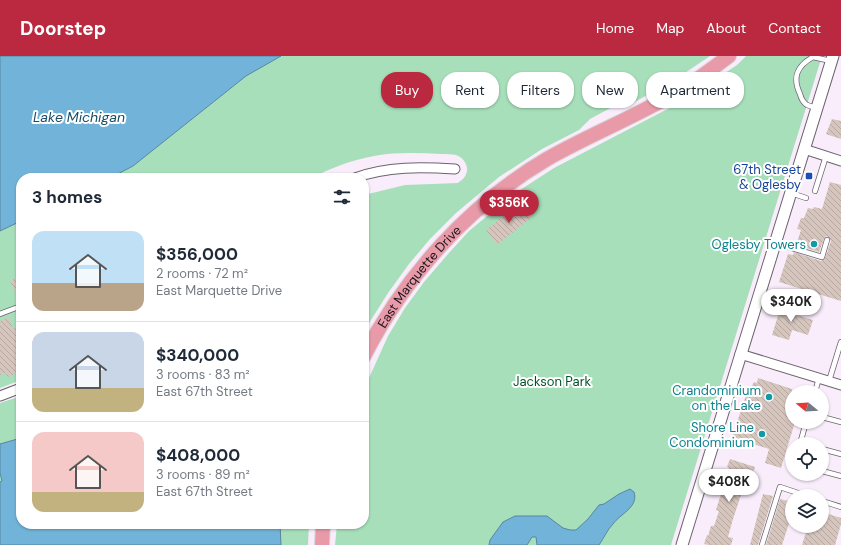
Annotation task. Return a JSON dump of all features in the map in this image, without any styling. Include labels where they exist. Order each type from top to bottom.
[{"type":"main road","name":"East Marquette Drive","points":[[369,346],[398,299],[422,266],[456,230],[518,177],[548,158],[676,93],[707,73],[729,56]]},
{"type":"main road","points":[[322,545],[323,529]]},
{"type":"street","points":[[682,545],[832,58]]},
{"type":"street","points":[[804,149],[841,160]]},
{"type":"street","points":[[369,174],[413,167],[455,169]]},
{"type":"street","points":[[740,354],[841,385]]},
{"type":"street","points":[[0,396],[16,390]]},
{"type":"lane","points":[[817,108],[806,104],[801,97],[797,87],[796,78],[798,70],[804,62],[813,57],[832,58]]},
{"type":"lane","points":[[815,191],[826,156]]},
{"type":"lane","points":[[791,193],[806,198]]},
{"type":"lane","points":[[775,243],[822,257],[827,240]]},
{"type":"lane","points":[[0,314],[16,308]]},
{"type":"lane","points":[[829,381],[841,342]]},
{"type":"lane","points":[[817,385],[819,378]]},
{"type":"lane","points":[[829,419],[841,422]]},
{"type":"lane","points":[[829,451],[841,454]]},
{"type":"lane","points":[[829,473],[841,476]]},
{"type":"lane","points":[[762,545],[780,487],[786,489]]},
{"type":"lane","points":[[829,503],[841,506]]},
{"type":"green space","points":[[281,56],[710,56],[686,72],[646,72],[646,96],[638,100],[638,72],[582,72],[582,108],[611,108],[590,119],[579,130],[542,149],[499,177],[456,213],[430,239],[409,264],[369,323],[369,194],[405,185],[458,183],[465,177],[467,169],[467,166],[459,156],[451,154],[416,153],[382,155],[350,162],[322,173],[120,173],[133,166],[246,76]]},
{"type":"green space","name":"Jackson Park","points":[[746,56],[822,56],[671,545],[335,545],[337,529],[369,529],[369,378],[388,336],[405,308],[424,282],[469,231],[514,194],[554,168],[670,108],[744,108],[744,72],[726,72],[737,65]]},
{"type":"green space","points":[[16,223],[16,382],[0,388],[0,231]]},
{"type":"green space","points":[[16,398],[16,529],[309,529],[308,545],[0,545],[0,403]]},
{"type":"water","name":"Lake Michigan","points":[[0,56],[281,56],[246,76],[133,166],[120,173],[16,173],[16,223],[0,231]]},
{"type":"water","points":[[16,439],[16,529],[280,529],[281,545],[0,545],[0,482],[2,481],[0,473],[0,444]]},
{"type":"water","points":[[630,489],[634,492],[634,502],[628,510],[611,526],[599,545],[537,545],[536,537],[532,537],[527,545],[489,545],[490,540],[503,522],[515,516],[547,516],[563,528],[576,530],[588,519],[599,505],[604,504]]},
{"type":"building","points":[[832,119],[841,121],[841,139],[826,134]]},
{"type":"building","name":"Oglesby Towers","points":[[830,182],[841,185],[841,301],[779,282],[788,254],[793,255],[794,252],[821,261],[825,258],[831,241],[828,237],[826,236],[824,239],[819,252],[796,245],[801,230],[797,229],[801,218],[804,218],[808,208],[813,209],[814,207],[822,209]]},
{"type":"building","points":[[520,203],[532,217],[497,245],[486,230]]},
{"type":"building","points":[[16,278],[16,294],[10,281]]},
{"type":"building","points":[[782,303],[799,308],[797,315],[813,320],[808,335],[792,330],[789,340],[772,335]]},
{"type":"building","points":[[9,317],[13,329],[16,328],[16,374],[7,377],[6,373],[0,375],[0,321]]},
{"type":"building","points":[[758,378],[785,387],[785,429],[793,429],[790,437],[785,437],[785,455],[781,468],[765,463],[769,449],[750,443],[749,447],[731,441],[749,386],[752,386],[754,382],[757,383]]},
{"type":"building","points":[[730,459],[755,467],[751,479],[748,478],[744,486],[733,519],[728,537],[733,538],[731,545],[704,544],[711,526],[714,526],[719,511],[716,510],[729,468],[727,467]]},
{"type":"building","points":[[763,494],[773,496],[758,545],[750,545]]},
{"type":"building","points":[[780,499],[785,500],[786,533],[782,545],[766,545]]},
{"type":"building","points":[[829,514],[841,518],[841,524],[835,545],[802,545],[806,533],[829,533]]},
{"type":"place","name":"67th Street & Oglesby","points":[[809,176]]},
{"type":"place","name":"Oglesby Towers","points":[[814,244]]},
{"type":"place","name":"Crandominium on the Lake","points":[[769,397]]},
{"type":"place","name":"Shore Line Condominium","points":[[762,434]]}]
